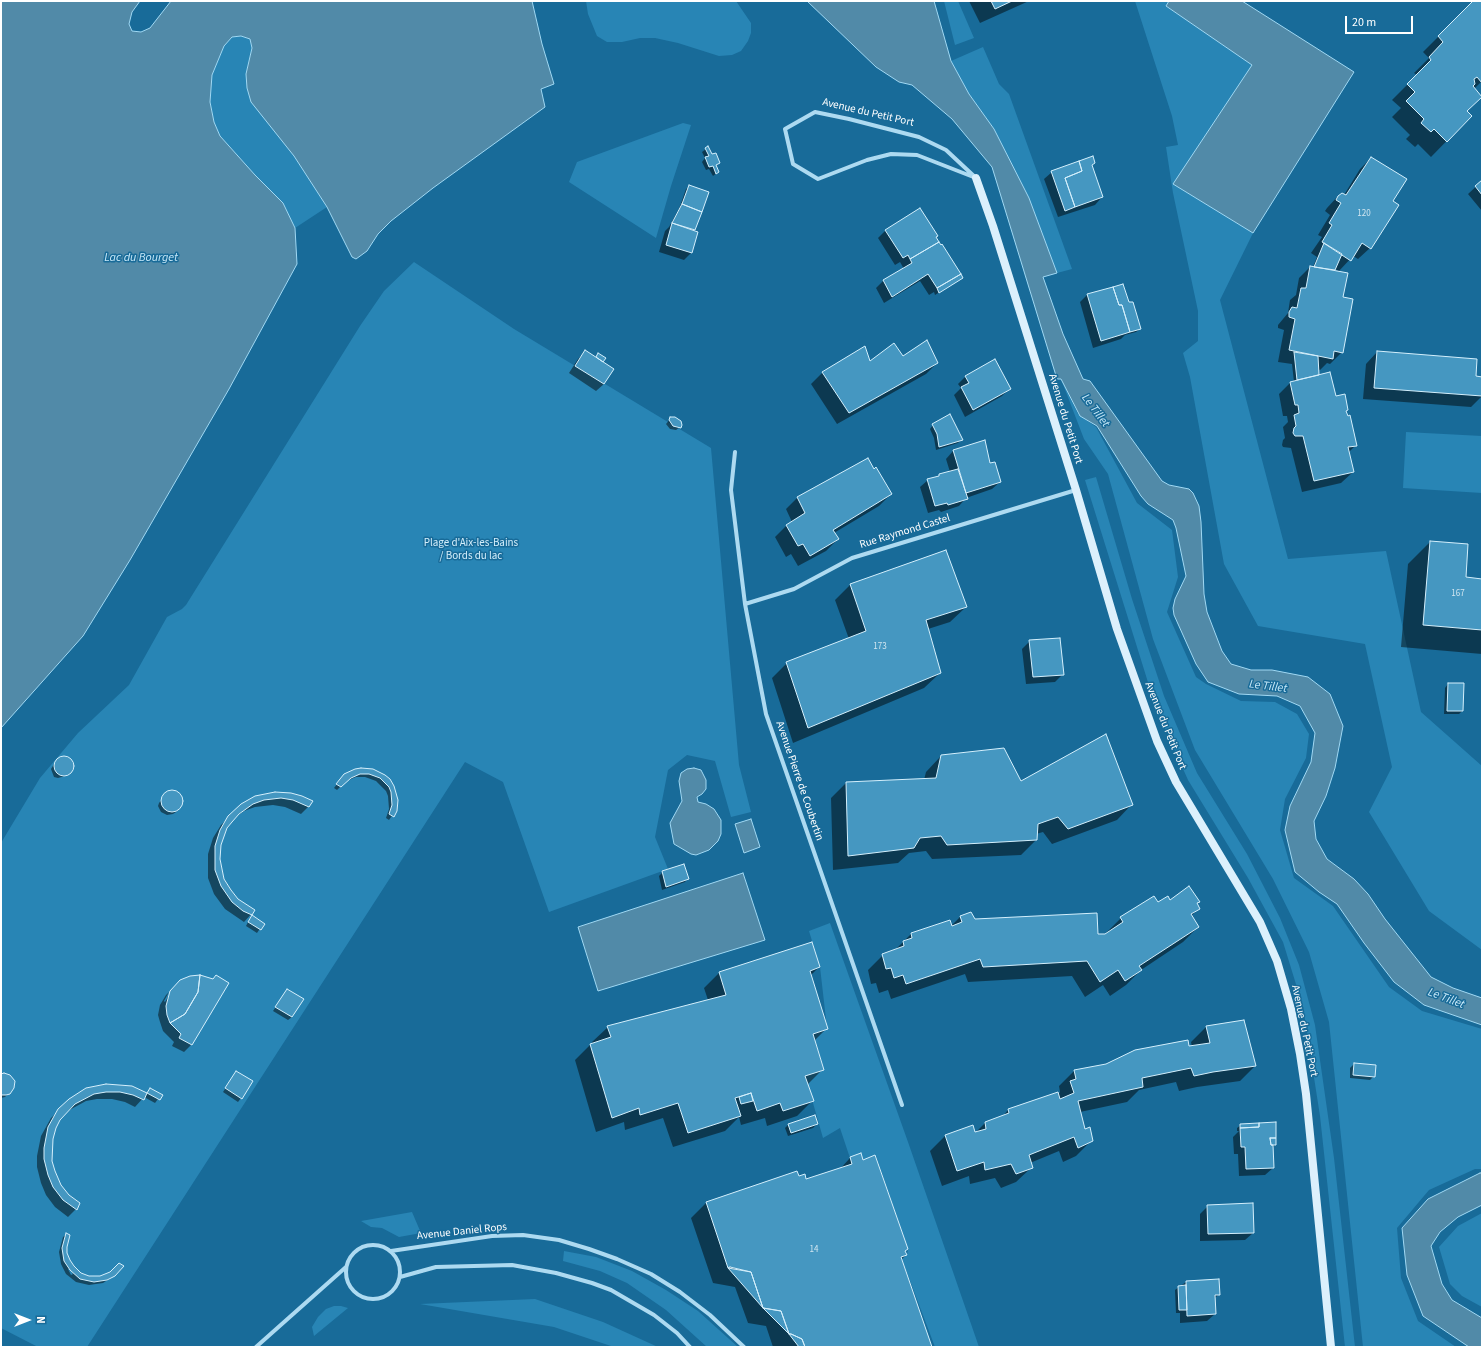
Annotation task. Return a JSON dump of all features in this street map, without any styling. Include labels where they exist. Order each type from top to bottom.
[{"type":"street","name":"Avenue du Petit Port","points":[[976,178],[917,155],[890,154],[867,160],[818,179],[793,164],[785,129],[815,112],[887,128],[919,137],[946,150],[976,178],[996,234],[1076,490],[1117,628],[1157,741],[1176,782],[1260,922],[1277,961],[1291,1009],[1306,1094],[1331,1347]]},
{"type":"street","name":"Avenue Pierre de Coubertin","points":[[735,452],[731,490],[745,604],[766,714],[902,1105]]},
{"type":"street","name":"Rue Raymond Castel","points":[[745,604],[794,589],[852,558],[1076,490]]},
{"type":"street","name":"Avenue Daniel Rops","points":[[390,1251],[492,1236],[523,1235],[559,1240],[617,1259],[650,1274],[680,1292],[710,1315],[744,1347]]},
{"type":"street","points":[[256,1347],[346,1267],[352,1255],[357,1250],[365,1246],[374,1245],[383,1247],[396,1256],[401,1270],[398,1285],[393,1292],[383,1298],[371,1300],[359,1296],[353,1290],[348,1283],[346,1267]]},
{"type":"street","points":[[400,1277],[436,1267],[512,1265],[556,1272],[611,1290],[654,1315],[677,1333],[690,1347]]},
{"type":"green space","points":[[586,1],[736,1],[751,23],[751,33],[748,41],[741,51],[732,55],[719,56],[678,43],[655,38],[640,38],[622,42],[607,42],[597,36],[588,14]]},
{"type":"green space","points":[[944,1],[958,1],[974,38],[955,45]]},
{"type":"green space","points":[[1135,1],[1169,1],[1166,6],[1252,65],[1173,184],[1253,233],[1220,300],[1288,559],[1386,551],[1421,712],[1482,766],[1482,950],[1429,911],[1369,812],[1392,767],[1365,644],[1258,626],[1224,564],[1190,377],[1183,353],[1198,341],[1198,311],[1173,193],[1166,147],[1178,145],[1172,116]]},
{"type":"green space","points":[[241,36],[250,39],[252,47],[246,74],[247,88],[327,207],[295,228],[283,203],[255,175],[220,136],[214,122],[210,102],[212,75],[224,46],[232,37]]},
{"type":"green space","points":[[983,47],[999,84],[1009,94],[1072,269],[1057,273],[1029,198],[994,129],[969,94],[951,61]]},
{"type":"green space","points":[[683,123],[691,125],[656,238],[569,182],[577,162]]},
{"type":"green space","name":"Plage d'Aix-les-Bains / Bords du lac","points":[[414,262],[514,329],[711,448],[739,765],[751,812],[731,817],[715,761],[687,755],[668,770],[655,837],[668,869],[549,912],[503,782],[465,762],[87,1347],[38,1347],[1,1328],[1,843],[40,778],[78,733],[129,685],[167,617],[182,609],[186,605],[360,326],[384,291]]},
{"type":"green space","points":[[1061,379],[1078,414],[1096,427],[1137,503],[1172,530],[1178,577],[1167,612],[1196,677],[1206,684],[1241,701],[1275,702],[1297,714],[1309,734],[1306,758],[1285,799],[1280,830],[1294,878],[1333,906],[1389,987],[1422,1011],[1482,1029],[1482,1169],[1475,1169],[1429,1190],[1397,1228],[1401,1278],[1418,1321],[1456,1347],[1363,1347],[1329,1022],[1309,952],[1273,879],[1195,750],[1153,639],[1108,474],[1084,439]]},
{"type":"green space","points":[[1406,432],[1482,436],[1482,493],[1403,488]]},
{"type":"green space","points":[[1096,477],[1132,599],[1164,696],[1197,773],[1247,854],[1280,918],[1299,965],[1315,1025],[1334,1158],[1355,1347],[1345,1347],[1320,1116],[1303,1007],[1283,942],[1248,878],[1188,780],[1156,708],[1085,480]]},
{"type":"green space","points":[[830,923],[979,1347],[935,1347],[901,1257],[907,1255],[908,1249],[876,1156],[863,1160],[861,1154],[852,1164],[840,1128],[823,1138],[805,1075],[824,1069],[813,1033],[827,1028],[820,967],[809,931]]},
{"type":"green space","points":[[412,1212],[421,1233],[399,1237],[382,1228],[371,1227],[361,1221]]},
{"type":"green space","points":[[1482,1213],[1482,1307],[1462,1296],[1450,1284],[1439,1247],[1458,1226]]},
{"type":"green space","points":[[564,1251],[596,1257],[632,1271],[666,1290],[698,1311],[738,1347],[707,1347],[666,1310],[627,1283],[600,1271],[563,1261]]},
{"type":"green space","points":[[535,1299],[603,1322],[658,1347],[614,1347],[554,1327],[420,1304]]},
{"type":"green space","points":[[334,1306],[348,1308],[314,1336],[312,1327],[318,1317],[326,1309]]},
{"type":"water","name":"Lac du Bourget","points":[[1,1],[140,1],[132,12],[129,24],[132,31],[141,32],[150,28],[171,1],[532,1],[542,44],[554,84],[541,89],[545,107],[433,188],[391,221],[378,234],[367,251],[356,259],[352,257],[327,207],[294,156],[251,102],[247,88],[246,74],[252,48],[250,39],[241,36],[232,37],[224,46],[212,75],[210,102],[214,122],[220,136],[255,175],[283,203],[295,228],[297,264],[229,389],[130,560],[83,636],[1,728]]},
{"type":"water","name":"Le Tillet","points":[[807,1],[934,1],[951,61],[969,94],[994,129],[1029,198],[1057,273],[1043,277],[1063,334],[1083,379],[1090,381],[1162,481],[1169,485],[1189,489],[1193,493],[1199,506],[1204,594],[1207,612],[1222,651],[1231,664],[1251,670],[1272,670],[1308,677],[1330,694],[1343,726],[1335,768],[1326,796],[1314,821],[1316,839],[1327,859],[1354,879],[1368,894],[1385,919],[1431,977],[1453,988],[1482,998],[1482,1025],[1424,1005],[1394,982],[1364,943],[1337,904],[1319,892],[1295,872],[1285,830],[1290,806],[1311,762],[1315,733],[1300,706],[1277,696],[1239,694],[1208,682],[1196,664],[1174,615],[1173,608],[1175,599],[1186,576],[1173,520],[1148,504],[1141,496],[1097,426],[1080,416],[1061,379],[1057,379],[992,167],[952,119],[912,85],[899,82],[876,67]]},
{"type":"water","points":[[1169,1],[1242,1],[1354,72],[1253,233],[1173,184],[1252,65],[1166,6]]},
{"type":"water","points":[[694,768],[701,770],[706,780],[706,789],[697,797],[698,802],[706,804],[714,809],[721,820],[721,834],[718,841],[709,850],[696,855],[691,854],[674,844],[670,823],[682,801],[679,781],[681,773],[687,769]]},
{"type":"water","points":[[751,819],[760,847],[744,853],[735,824]]},
{"type":"water","points":[[743,873],[765,940],[598,991],[578,927]]},
{"type":"water","points":[[1482,1173],[1482,1205],[1458,1217],[1440,1232],[1431,1246],[1442,1284],[1452,1300],[1482,1318],[1482,1347],[1469,1347],[1423,1316],[1407,1275],[1402,1228],[1428,1199]]},
{"type":"building","points":[[991,1],[1012,1],[995,9]]},
{"type":"building","points":[[1473,1],[1482,1],[1482,83],[1477,77],[1474,79],[1475,84],[1473,86],[1482,97],[1467,111],[1472,116],[1447,142],[1434,129],[1431,132],[1421,123],[1424,119],[1406,101],[1415,92],[1407,84],[1431,60],[1429,57],[1443,42],[1438,36]]},
{"type":"building","points":[[708,146],[712,154],[716,153],[720,163],[716,165],[719,172],[716,174],[713,166],[709,167],[705,157],[709,156],[705,148]]},
{"type":"building","points":[[1093,156],[1095,163],[1092,165],[1103,197],[1075,207],[1065,178],[1082,171],[1079,161]]},
{"type":"building","points":[[1371,157],[1407,179],[1393,201],[1399,205],[1371,249],[1362,243],[1351,261],[1322,242],[1332,225],[1329,223],[1341,203],[1336,200],[1338,196],[1342,193],[1346,195]]},
{"type":"building","points":[[1079,161],[1082,171],[1065,178],[1075,207],[1065,211],[1051,171]]},
{"type":"building","points":[[1482,180],[1482,195],[1475,186]]},
{"type":"building","points":[[689,185],[709,192],[702,212],[682,204]]},
{"type":"building","points":[[682,204],[702,212],[695,230],[672,223]]},
{"type":"building","points":[[920,208],[938,236],[936,237],[939,242],[910,259],[908,255],[903,258],[885,230]]},
{"type":"building","points":[[672,223],[698,232],[692,253],[666,245]]},
{"type":"building","points":[[939,242],[941,245],[942,244],[961,274],[937,288],[928,274],[892,297],[883,280],[912,263],[910,259]]},
{"type":"building","points":[[1324,243],[1342,254],[1335,270],[1314,267]]},
{"type":"building","points":[[1310,266],[1348,273],[1343,297],[1353,299],[1343,353],[1334,351],[1333,359],[1289,350],[1295,319],[1289,317],[1289,312],[1292,307],[1297,308],[1301,288],[1306,288]]},
{"type":"building","points":[[961,274],[963,278],[939,293],[937,288]]},
{"type":"building","points":[[1123,284],[1129,302],[1133,302],[1141,329],[1130,332],[1122,305],[1119,305],[1113,287]]},
{"type":"building","points":[[1113,287],[1119,305],[1122,305],[1130,332],[1101,341],[1087,294]]},
{"type":"building","points":[[927,340],[938,363],[849,413],[822,372],[865,346],[870,361],[894,343],[903,356]]},
{"type":"building","points":[[585,350],[614,369],[604,384],[575,366]]},
{"type":"building","points":[[1377,351],[1477,359],[1476,376],[1482,377],[1482,396],[1374,388]]},
{"type":"building","points":[[1294,352],[1318,356],[1319,375],[1297,380]]},
{"type":"building","points":[[598,353],[606,358],[603,362],[596,357]]},
{"type":"building","points":[[995,359],[1011,389],[973,410],[961,387],[969,383],[965,376]]},
{"type":"building","points":[[1330,372],[1336,396],[1345,394],[1348,410],[1346,411],[1348,416],[1350,415],[1357,446],[1348,447],[1354,472],[1314,481],[1303,436],[1295,436],[1293,433],[1296,426],[1294,415],[1299,413],[1298,405],[1295,405],[1290,382]]},
{"type":"building","points":[[950,414],[963,440],[939,447],[937,434],[932,424]]},
{"type":"building","points":[[670,417],[675,417],[681,421],[681,428],[673,426],[669,420]]},
{"type":"building","points":[[985,440],[990,463],[995,462],[1001,482],[966,493],[953,450]]},
{"type":"building","points":[[868,458],[874,469],[876,467],[892,494],[833,530],[839,539],[810,556],[803,544],[798,546],[786,525],[805,513],[797,497]]},
{"type":"building","points":[[958,469],[968,499],[948,505],[947,503],[935,506],[927,479]]},
{"type":"building","points":[[1430,541],[1468,544],[1466,577],[1482,579],[1482,630],[1423,625]]},
{"type":"building","points":[[946,550],[967,607],[926,620],[941,673],[808,728],[786,662],[866,631],[850,584]]},
{"type":"building","points":[[1060,638],[1064,675],[1033,677],[1029,640]]},
{"type":"building","points":[[1448,683],[1464,683],[1463,711],[1447,711]]},
{"type":"building","points":[[1106,734],[1133,805],[1068,829],[1058,817],[1038,824],[1037,840],[947,845],[941,836],[920,838],[914,848],[848,856],[846,782],[936,778],[941,755],[1004,748],[1021,781]]},
{"type":"building","points":[[64,756],[71,759],[74,766],[71,773],[64,776],[57,773],[54,766],[57,759]]},
{"type":"building","points":[[361,768],[373,769],[390,779],[394,786],[398,800],[397,811],[394,817],[389,814],[392,805],[391,792],[389,787],[380,778],[369,774],[360,774],[351,778],[341,787],[336,784],[344,774]]},
{"type":"building","points":[[172,790],[180,793],[183,801],[180,809],[172,812],[164,809],[161,801],[164,793]]},
{"type":"building","points":[[275,792],[291,793],[313,801],[309,807],[293,800],[281,798],[264,800],[253,804],[239,814],[227,828],[221,845],[220,859],[224,879],[238,899],[255,910],[252,915],[243,911],[232,902],[221,886],[215,870],[215,846],[220,830],[228,816],[241,804],[255,796]]},
{"type":"building","points":[[684,864],[689,879],[666,887],[662,871]]},
{"type":"building","points":[[1189,886],[1200,902],[1197,903],[1200,909],[1191,914],[1199,927],[1139,966],[1142,970],[1125,981],[1118,970],[1100,982],[1087,961],[983,967],[980,959],[906,984],[903,975],[894,978],[891,968],[886,969],[882,954],[904,946],[903,941],[912,938],[911,933],[950,920],[952,926],[962,922],[960,916],[971,912],[975,919],[1097,913],[1098,934],[1105,934],[1123,922],[1120,917],[1154,896],[1158,902],[1168,896],[1170,900]]},
{"type":"building","points":[[252,915],[265,924],[261,930],[248,922]]},
{"type":"building","points":[[812,942],[820,967],[810,971],[828,1029],[813,1034],[824,1070],[805,1076],[814,1101],[783,1111],[780,1103],[757,1111],[751,1093],[735,1098],[741,1116],[688,1133],[678,1103],[640,1115],[639,1108],[612,1118],[590,1044],[611,1037],[607,1026],[726,995],[719,972]]},
{"type":"building","points":[[200,975],[198,992],[185,1014],[170,1023],[166,1006],[170,991],[180,980],[190,976]]},
{"type":"building","points":[[200,975],[213,979],[216,975],[229,983],[192,1045],[179,1038],[181,1034],[170,1023],[185,1014],[198,992]]},
{"type":"building","points":[[287,989],[304,999],[292,1017],[275,1007]]},
{"type":"building","points":[[1244,1020],[1256,1066],[1194,1076],[1191,1068],[1142,1078],[1143,1087],[1078,1101],[1085,1129],[1090,1127],[1093,1141],[1078,1148],[1074,1137],[1029,1155],[1033,1168],[1016,1174],[1011,1164],[985,1170],[984,1162],[957,1171],[945,1135],[973,1125],[975,1132],[986,1129],[985,1122],[1009,1113],[1008,1109],[1058,1092],[1060,1099],[1074,1093],[1070,1081],[1076,1079],[1074,1070],[1106,1064],[1135,1050],[1188,1040],[1189,1046],[1210,1043],[1206,1026]]},
{"type":"building","points":[[1354,1063],[1376,1065],[1375,1077],[1353,1075]]},
{"type":"building","points":[[236,1071],[253,1081],[242,1099],[225,1088]]},
{"type":"building","points":[[4,1073],[10,1075],[15,1081],[14,1088],[10,1094],[1,1095],[1,1074]]},
{"type":"building","points":[[106,1084],[132,1086],[147,1093],[144,1100],[133,1095],[120,1092],[94,1094],[75,1104],[60,1120],[53,1139],[52,1161],[61,1185],[69,1195],[80,1203],[77,1210],[63,1200],[53,1187],[48,1175],[44,1159],[44,1148],[48,1127],[58,1109],[69,1099],[86,1088]]},
{"type":"building","points":[[150,1088],[163,1095],[160,1100],[147,1093]]},
{"type":"building","points":[[751,1093],[753,1101],[741,1104],[739,1097]]},
{"type":"building","points":[[815,1115],[818,1124],[791,1133],[788,1124]]},
{"type":"building","points":[[1276,1122],[1276,1138],[1270,1138],[1271,1145],[1273,1145],[1274,1168],[1246,1169],[1245,1147],[1241,1147],[1240,1128],[1259,1127],[1259,1123]]},
{"type":"building","points":[[1259,1123],[1259,1127],[1240,1128],[1240,1124]]},
{"type":"building","points":[[1270,1138],[1276,1138],[1276,1145],[1271,1145]]},
{"type":"building","points":[[861,1153],[863,1160],[875,1155],[908,1249],[905,1251],[907,1255],[901,1257],[932,1347],[805,1347],[802,1339],[789,1334],[781,1311],[763,1308],[751,1272],[728,1268],[706,1202],[797,1171],[799,1176],[805,1174],[806,1179],[852,1164],[850,1157]]},
{"type":"building","points":[[1253,1203],[1254,1233],[1208,1234],[1207,1205]]},
{"type":"building","points":[[66,1233],[70,1235],[67,1253],[74,1266],[81,1273],[89,1276],[100,1276],[110,1272],[119,1263],[124,1266],[115,1276],[107,1280],[94,1282],[80,1279],[70,1270],[64,1261],[62,1248]]},
{"type":"building","points":[[730,1267],[751,1272],[763,1308],[728,1268]]},
{"type":"building","points":[[1219,1279],[1220,1295],[1215,1295],[1216,1314],[1187,1316],[1186,1281]]},
{"type":"building","points":[[1186,1285],[1187,1310],[1179,1310],[1178,1286]]},
{"type":"building","points":[[763,1308],[781,1311],[789,1334]]},
{"type":"building","points":[[789,1334],[802,1339],[805,1347],[799,1347]]}]
